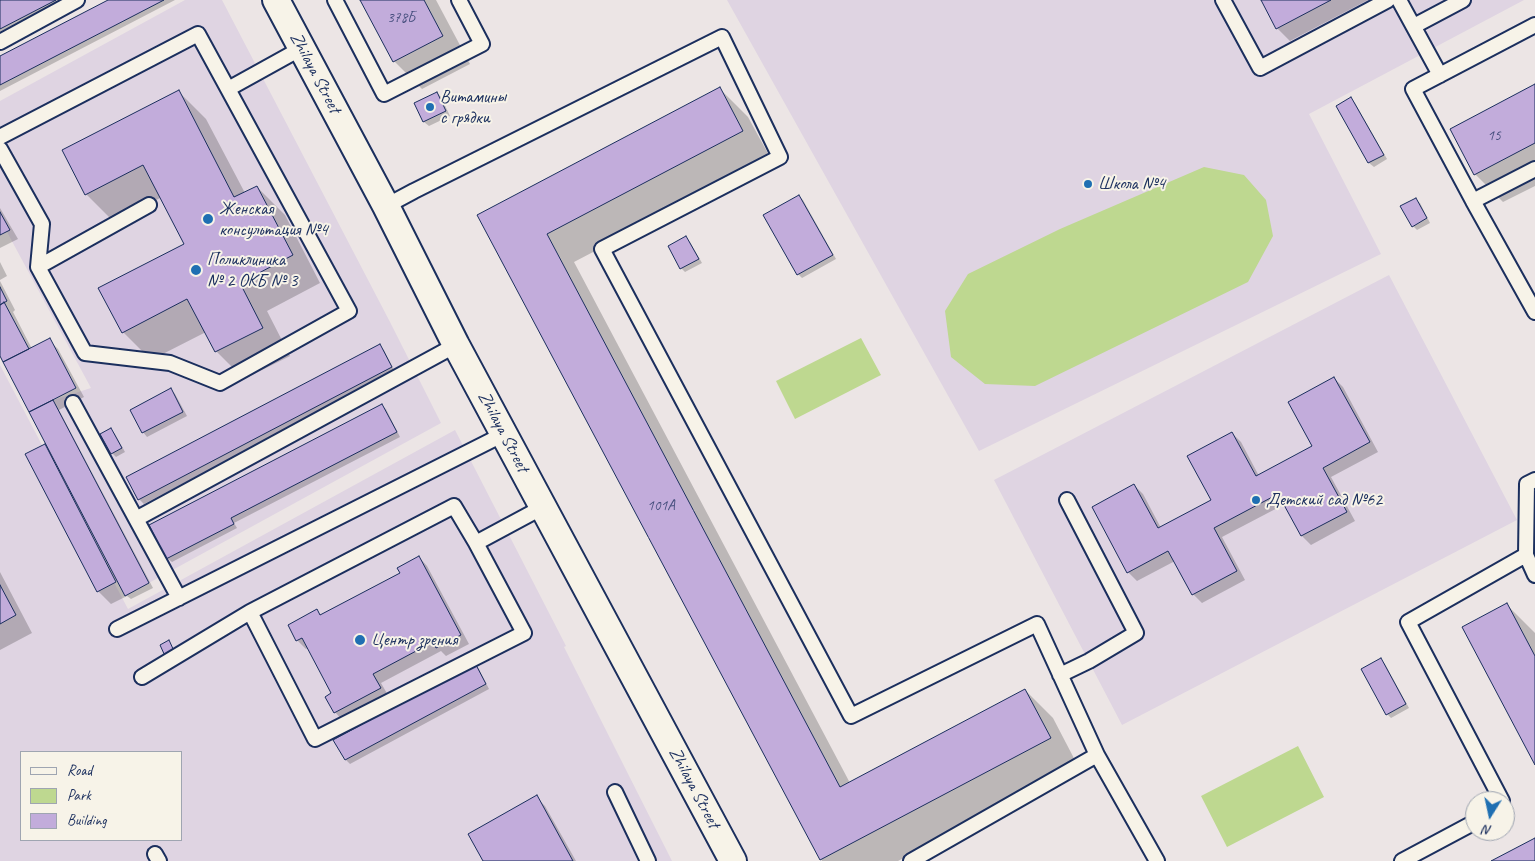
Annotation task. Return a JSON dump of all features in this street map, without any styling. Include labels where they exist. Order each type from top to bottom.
[{"type":"street","name":"Zhilaya Street","points":[[276,0],[386,206],[456,345],[733,861]]},
{"type":"lane","points":[[0,42],[77,0]]},
{"type":"lane","points":[[336,0],[384,94],[482,44],[459,0]]},
{"type":"lane","points":[[1224,0],[1260,68],[1388,0]]},
{"type":"lane","points":[[1399,0],[1440,75]]},
{"type":"lane","points":[[1414,26],[1463,0]]},
{"type":"lane","points":[[1535,25],[1413,89],[1535,312]]},
{"type":"lane","points":[[0,137],[198,34],[349,311],[220,382],[170,362],[85,353],[38,268],[42,224],[0,148]]},
{"type":"lane","points":[[386,206],[722,37],[780,157],[602,249],[850,716],[1037,624],[1097,756],[1157,861]]},
{"type":"lane","points":[[228,89],[302,48]]},
{"type":"lane","points":[[1473,201],[1535,170]]},
{"type":"lane","points":[[38,268],[149,205]]},
{"type":"lane","points":[[136,519],[456,345]]},
{"type":"lane","points":[[73,403],[179,598]]},
{"type":"lane","points":[[117,629],[504,434]]},
{"type":"lane","points":[[1535,480],[1527,484],[1526,555],[1535,575]]},
{"type":"lane","points":[[1060,675],[1089,661],[1136,633],[1067,500]]},
{"type":"lane","points":[[142,677],[250,612],[454,506],[524,633],[316,739],[250,612]]},
{"type":"lane","points":[[476,543],[543,507]]},
{"type":"lane","points":[[1497,791],[1408,622],[1526,555]]},
{"type":"lane","points":[[912,861],[1097,756]]},
{"type":"lane","points":[[615,792],[648,861]]},
{"type":"lane","points":[[1402,861],[1465,827]]},
{"type":"shaded area","name":"Поликлиника № 2 ОКБ № 3","points":[[185,0],[222,0],[441,423],[125,596],[29,412],[53,400],[91,388],[0,219],[0,101]]},
{"type":"shaded area","name":"Школа №4","points":[[727,0],[1524,0],[1309,114],[1381,254],[979,451]]},
{"type":"shaded area","name":"Детский сад №62","points":[[1389,275],[1517,520],[1122,725],[994,480]]},
{"type":"shaded area","points":[[0,365],[128,609],[455,430],[566,646],[564,647],[672,861],[0,861]]},
{"type":"green space","points":[[1204,167],[1244,175],[1266,200],[1273,236],[1248,282],[1035,386],[985,384],[951,357],[945,311],[968,274],[1060,229]]},
{"type":"green space","points":[[861,338],[881,375],[795,419],[776,381]]},
{"type":"green space","points":[[1298,746],[1324,797],[1227,847],[1201,796]]},
{"type":"building","points":[[0,0],[56,0],[0,29]]},
{"type":"building","points":[[108,0],[164,0],[0,85],[0,56]]},
{"type":"building","points":[[360,0],[424,0],[443,36],[393,62]]},
{"type":"building","points":[[1261,0],[1331,0],[1276,29]]},
{"type":"building","points":[[1535,84],[1535,143],[1474,175],[1450,129]]},
{"type":"building","points":[[720,87],[743,131],[547,234],[840,787],[1025,689],[1051,738],[820,860],[477,215]]},
{"type":"building","points":[[179,90],[234,197],[257,186],[293,255],[240,283],[263,328],[215,352],[187,299],[122,333],[98,288],[184,244],[143,165],[85,195],[62,150]]},
{"type":"building","name":"Витамины с грядки","points":[[437,92],[446,111],[423,122],[414,103]]},
{"type":"building","points":[[1351,97],[1384,155],[1368,163],[1336,106]]},
{"type":"building","points":[[799,195],[833,255],[797,275],[763,215]]},
{"type":"building","points":[[1416,198],[1427,218],[1412,227],[1400,206]]},
{"type":"building","points":[[0,212],[10,230],[0,235]]},
{"type":"building","points":[[686,236],[699,259],[680,269],[668,246]]},
{"type":"building","points":[[0,287],[7,301],[0,305]]},
{"type":"building","points":[[4,302],[29,349],[3,362],[0,356],[0,305]]},
{"type":"building","points":[[50,338],[76,388],[29,412],[3,362]]},
{"type":"building","points":[[380,344],[392,367],[138,500],[126,477]]},
{"type":"building","points":[[1334,377],[1370,442],[1323,468],[1347,512],[1301,536],[1278,494],[1214,528],[1237,571],[1192,595],[1168,551],[1127,573],[1092,507],[1134,484],[1158,528],[1211,500],[1187,456],[1232,432],[1256,476],[1312,446],[1288,402]]},
{"type":"building","points":[[171,388],[183,412],[142,433],[130,410]]},
{"type":"building","points":[[53,400],[149,583],[125,596],[29,412]]},
{"type":"building","points":[[382,404],[397,432],[231,518],[234,524],[166,559],[149,525]]},
{"type":"building","points":[[111,428],[122,448],[111,454],[100,434]]},
{"type":"building","points":[[45,444],[116,582],[97,592],[25,454]]},
{"type":"building","points":[[419,556],[461,635],[436,648],[433,642],[373,674],[381,688],[334,713],[325,697],[331,693],[302,638],[296,641],[288,625],[317,609],[320,615],[400,573],[397,568]]},
{"type":"building","points":[[0,585],[16,615],[0,624]]},
{"type":"building","points":[[1507,603],[1535,656],[1535,765],[1462,627]]},
{"type":"building","points":[[169,640],[174,651],[165,656],[160,645]]},
{"type":"building","points":[[1381,658],[1406,704],[1386,715],[1361,669]]},
{"type":"building","points":[[475,663],[486,684],[345,760],[333,740]]},
{"type":"building","points":[[537,795],[573,861],[483,861],[468,834]]},
{"type":"building","points":[[1535,838],[1535,861],[1491,861]]},
{"type":"place","name":"Витамины с грядки","points":[[430,107]]},
{"type":"place","name":"Школа №4","points":[[1088,184]]},
{"type":"place","name":"Женская консультация №4","points":[[208,219]]},
{"type":"place","name":"Поликлиника № 2 ОКБ № 3","points":[[196,270]]},
{"type":"place","name":"Детский сад №62","points":[[1256,500]]},
{"type":"place","name":"Центр зрения","points":[[360,640]]}]
